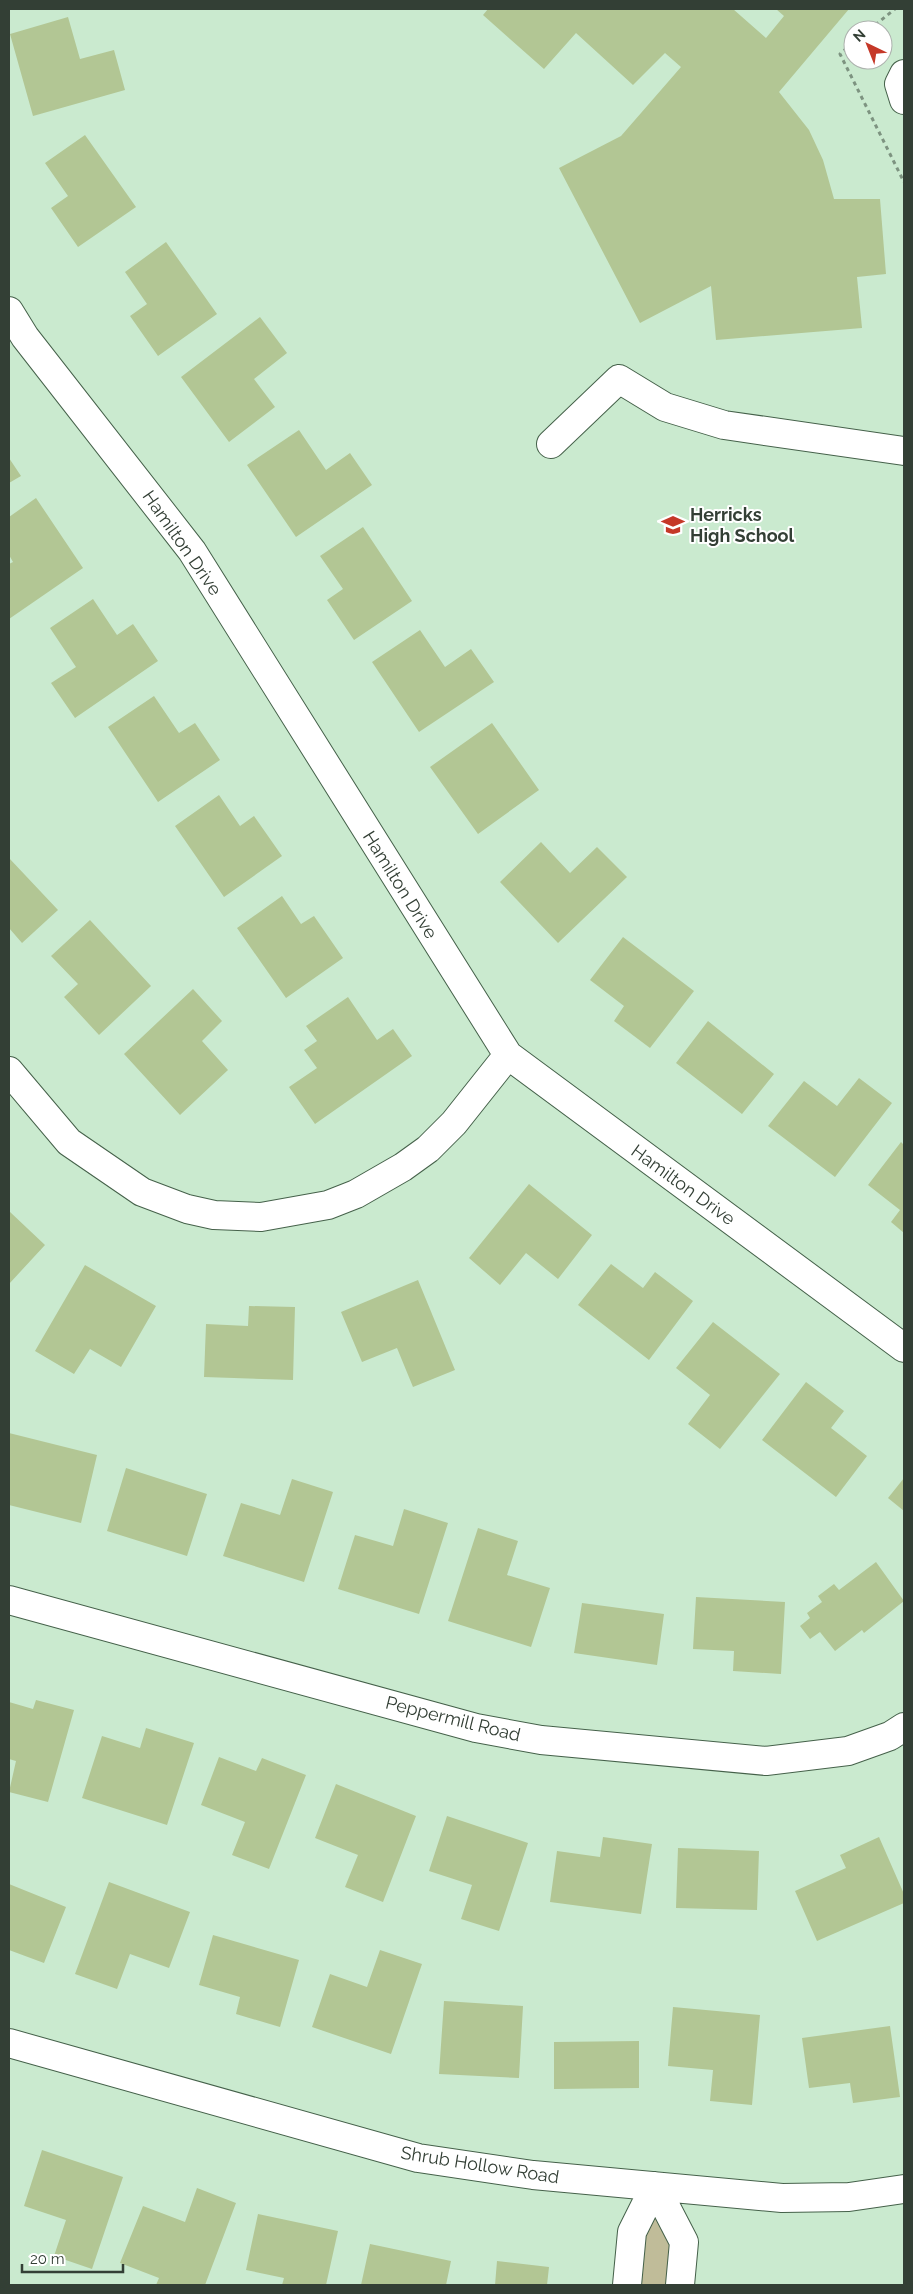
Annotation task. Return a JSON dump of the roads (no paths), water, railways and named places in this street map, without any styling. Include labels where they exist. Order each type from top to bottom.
[{"type":"street","points":[[904,74],[899,84],[904,100]]},
{"type":"street","name":"Hamilton Drive","points":[[9,311],[25,337],[192,551],[508,1055],[904,1348]]},
{"type":"street","points":[[551,444],[619,379],[665,407],[724,426],[904,451]]},
{"type":"street","points":[[9,1071],[69,1142],[142,1192],[187,1209],[214,1215],[248,1217],[287,1213],[328,1205],[356,1194],[404,1167],[428,1149],[454,1123],[508,1055]]},
{"type":"street","name":"Peppermill Road","points":[[9,1600],[476,1728],[540,1740],[766,1761],[848,1751],[890,1736],[904,1727]]},
{"type":"street","name":"Shrub Hollow Road","points":[[9,2043],[418,2158],[533,2175],[782,2198],[849,2197],[904,2188]]},
{"type":"street","points":[[627,2285],[632,2232],[655,2186]]},
{"type":"street","points":[[655,2186],[684,2242],[680,2285]]},
{"type":"place","name":"Herricks High School","points":[[673,525]]}]
